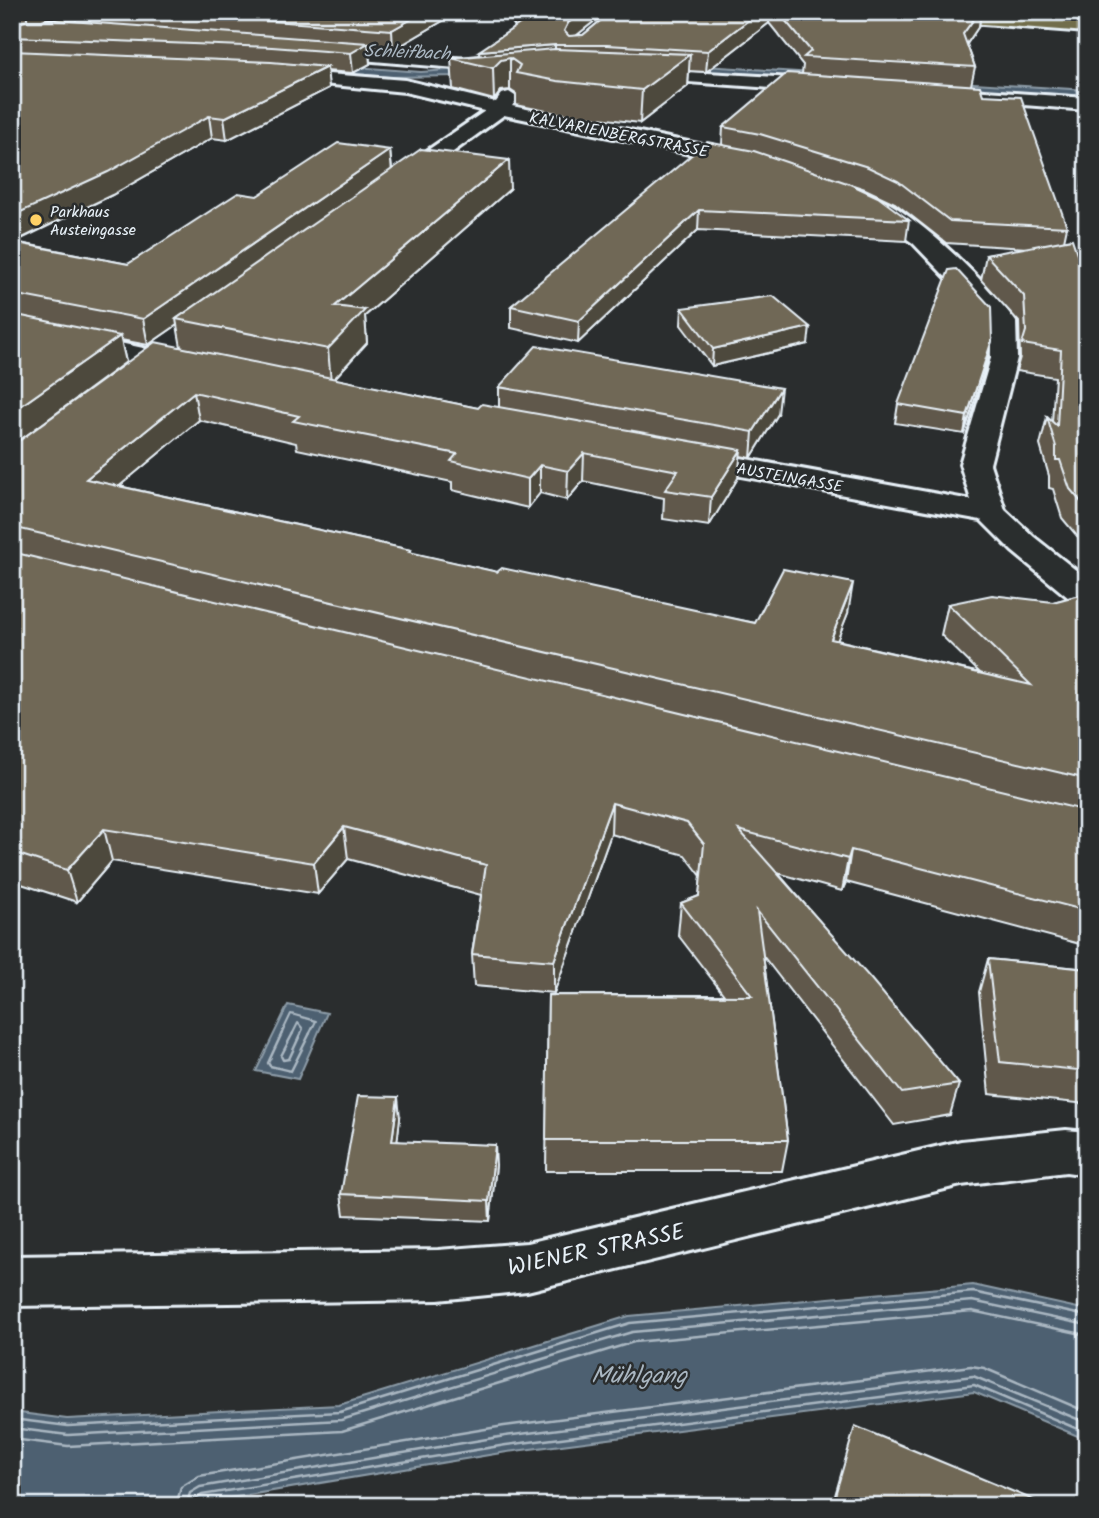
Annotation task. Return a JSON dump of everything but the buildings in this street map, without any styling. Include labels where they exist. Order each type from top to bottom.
[{"type":"main road","points":[[15,32],[56,12]]},
{"type":"main road","points":[[15,32],[97,12]]},
{"type":"main road","points":[[890,12],[1087,27]]},
{"type":"street","points":[[15,32],[92,34]]},
{"type":"street","name":"KALVARIENBERGSTRASSE","points":[[309,51],[486,72],[405,86]]},
{"type":"street","name":"KALVARIENBERGSTRASSE","points":[[260,74],[405,86],[499,110],[769,167]]},
{"type":"street","points":[[620,74],[851,88]]},
{"type":"street","points":[[375,197],[499,110],[523,83]]},
{"type":"street","points":[[947,94],[1087,104]]},
{"type":"street","points":[[845,192],[885,210],[937,251],[1003,322],[1004,358],[975,464],[991,513],[1023,544],[1087,596]]},
{"type":"street","points":[[12,328],[214,370]]},
{"type":"street","points":[[123,380],[178,339]]},
{"type":"street","name":"AUSTEINGASSE","points":[[660,453],[991,513]]},
{"type":"street","name":"WIENER STRASSE","points":[[13,1284],[438,1275],[527,1267],[961,1163],[1066,1151],[1087,1154]]},
{"type":"water","points":[[73,45],[421,72],[579,60],[640,62],[1087,90],[1087,96],[580,64],[462,76],[389,77],[98,50],[17,50],[20,47]]},
{"type":"water","points":[[288,1005],[327,1013],[298,1079],[256,1071]]},
{"type":"water","name":"Mühlgang","points":[[973,1285],[1087,1310],[1087,1440],[974,1392],[507,1452],[182,1506],[12,1506],[12,1412],[67,1419],[339,1405],[629,1316]]},
{"type":"place","name":"Parkhaus Austeingasse","points":[[36,220]]},
{"type":"water label","name":"Schleifbach","points":[[407,52]]}]
